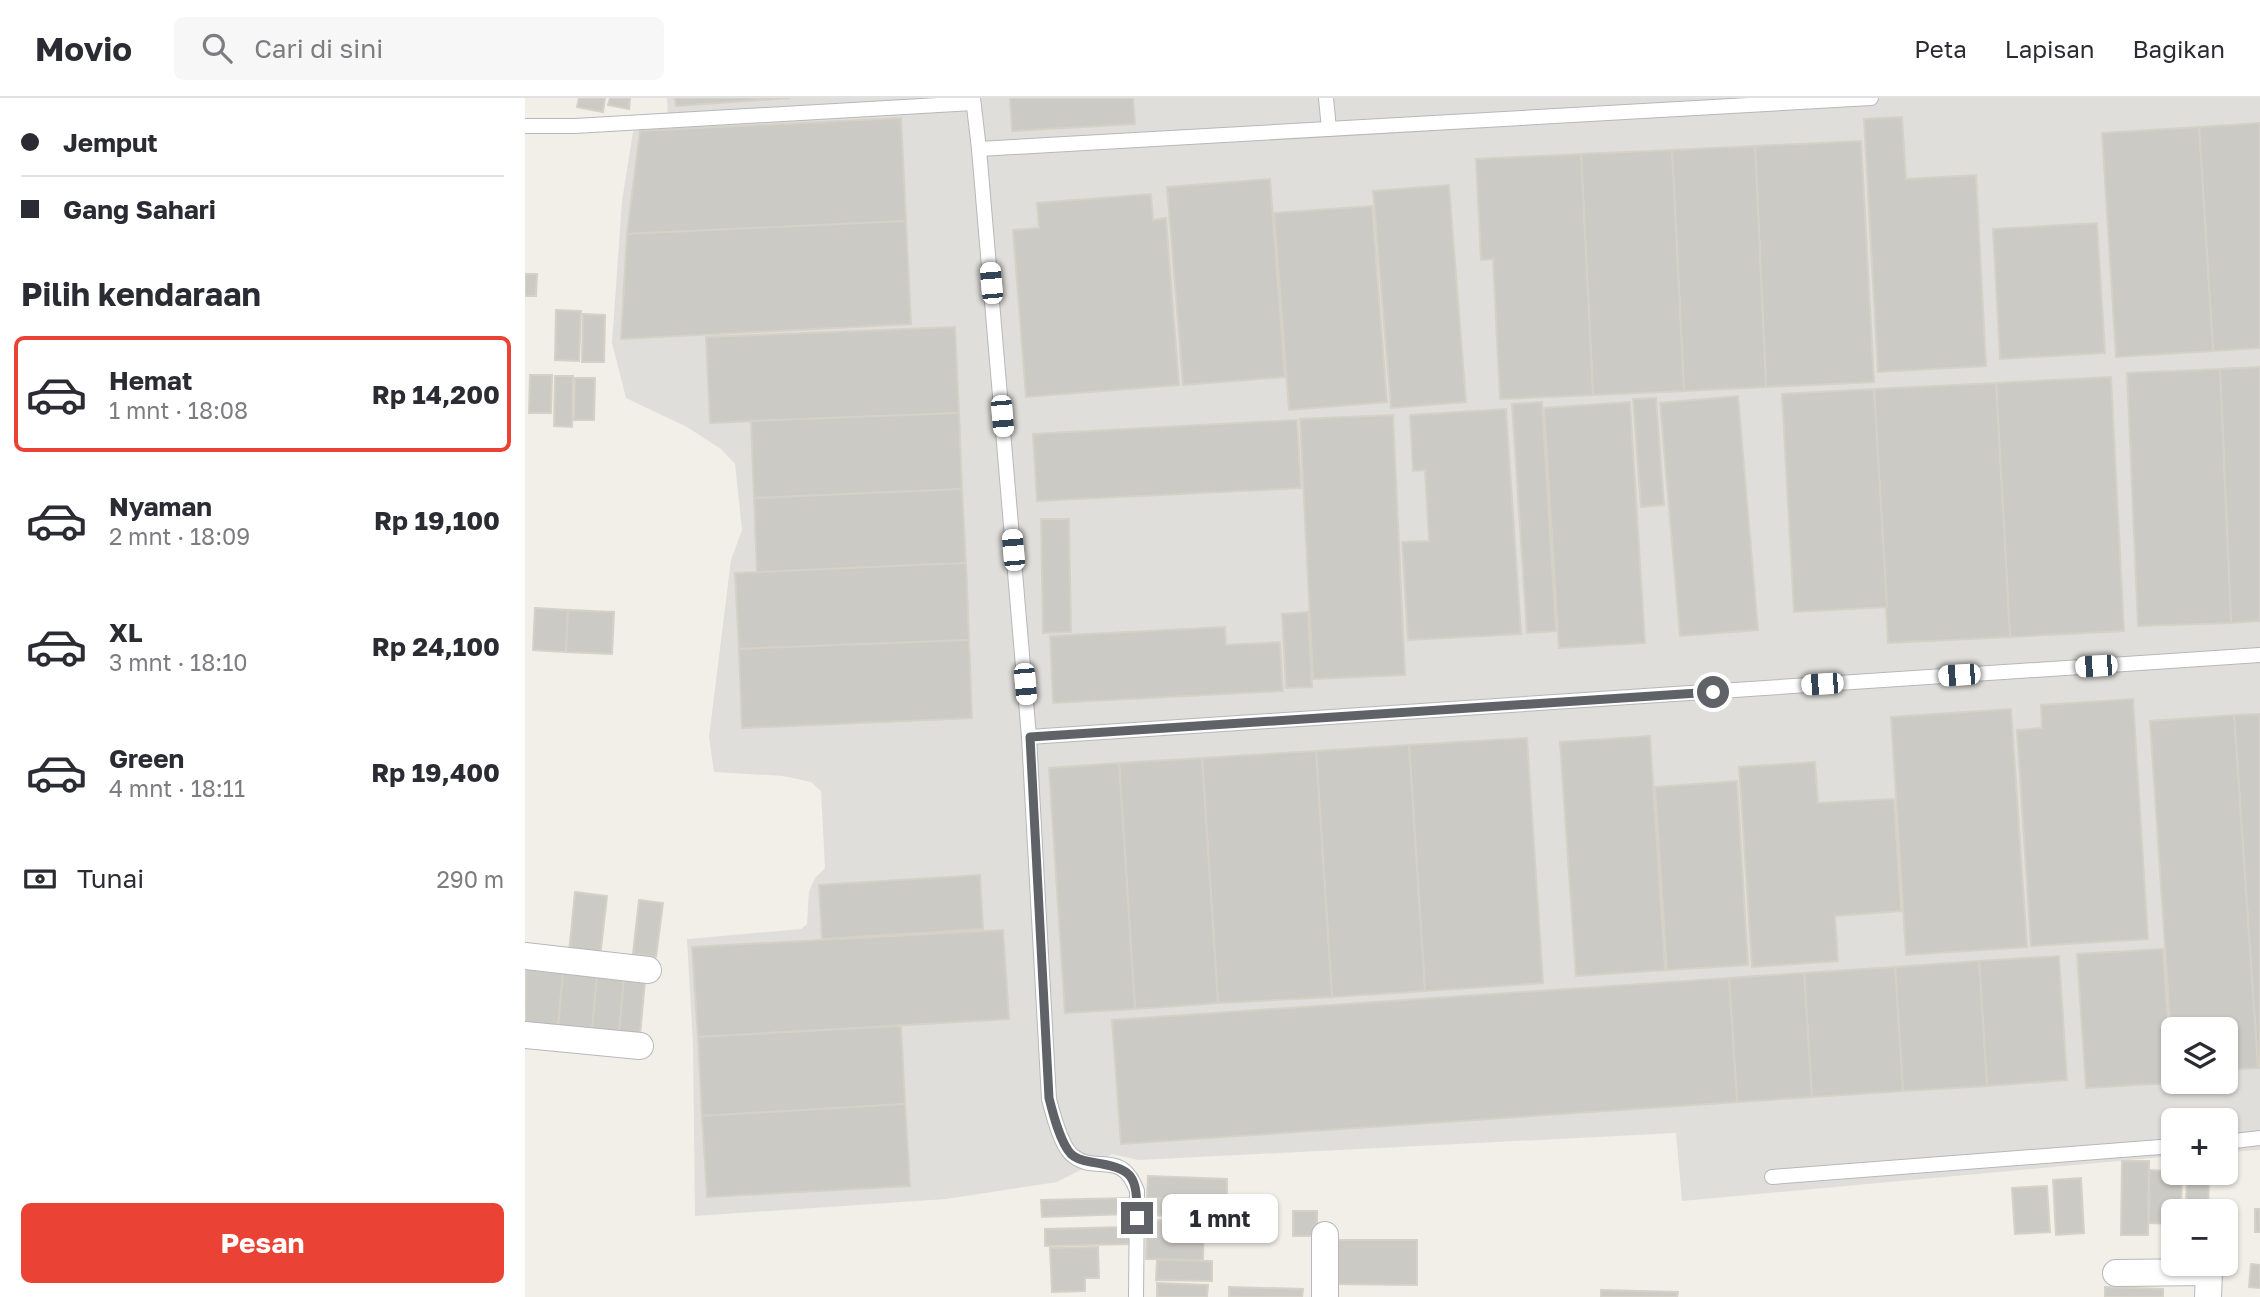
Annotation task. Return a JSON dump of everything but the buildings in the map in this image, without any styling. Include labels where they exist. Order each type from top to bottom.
[{"type":"street","points":[[525,956],[649,970]]},
{"type":"street","points":[[525,1035],[641,1046]]},
{"type":"street","points":[[1325,1235],[1325,1297]]},
{"type":"street","points":[[2116,1273],[2209,1277]]},
{"type":"lane","points":[[1326,98],[1329,129]]},
{"type":"lane","points":[[979,149],[1871,98]]},
{"type":"lane","points":[[525,126],[973,100],[1030,737],[1049,1098],[1053,1117],[1071,1154],[1084,1161],[1123,1169],[1132,1177],[1137,1191],[1136,1297]]},
{"type":"lane","points":[[1030,737],[2260,655]]},
{"type":"lane","points":[[2238,1141],[2260,1138]]},
{"type":"lane","points":[[1772,1177],[2161,1147]]},
{"type":"shaded area","points":[[667,98],[2260,98],[2260,1150],[2238,1151],[2238,1108],[2161,1108],[2161,1157],[1682,1201],[1676,1133],[1138,1160],[1112,1154],[1057,1182],[946,1199],[695,1216],[693,1044],[687,939],[801,929],[807,924],[809,891],[815,878],[825,868],[821,791],[811,782],[783,776],[714,772],[709,737],[731,560],[742,530],[735,464],[721,449],[687,427],[626,398],[612,343],[622,201],[633,132],[668,121]]},
{"type":"route","points":[[1137,1218],[1137,1191],[1132,1177],[1123,1169],[1084,1161],[1071,1154],[1053,1117],[1045,1062],[1030,737],[1713,692]]}]
